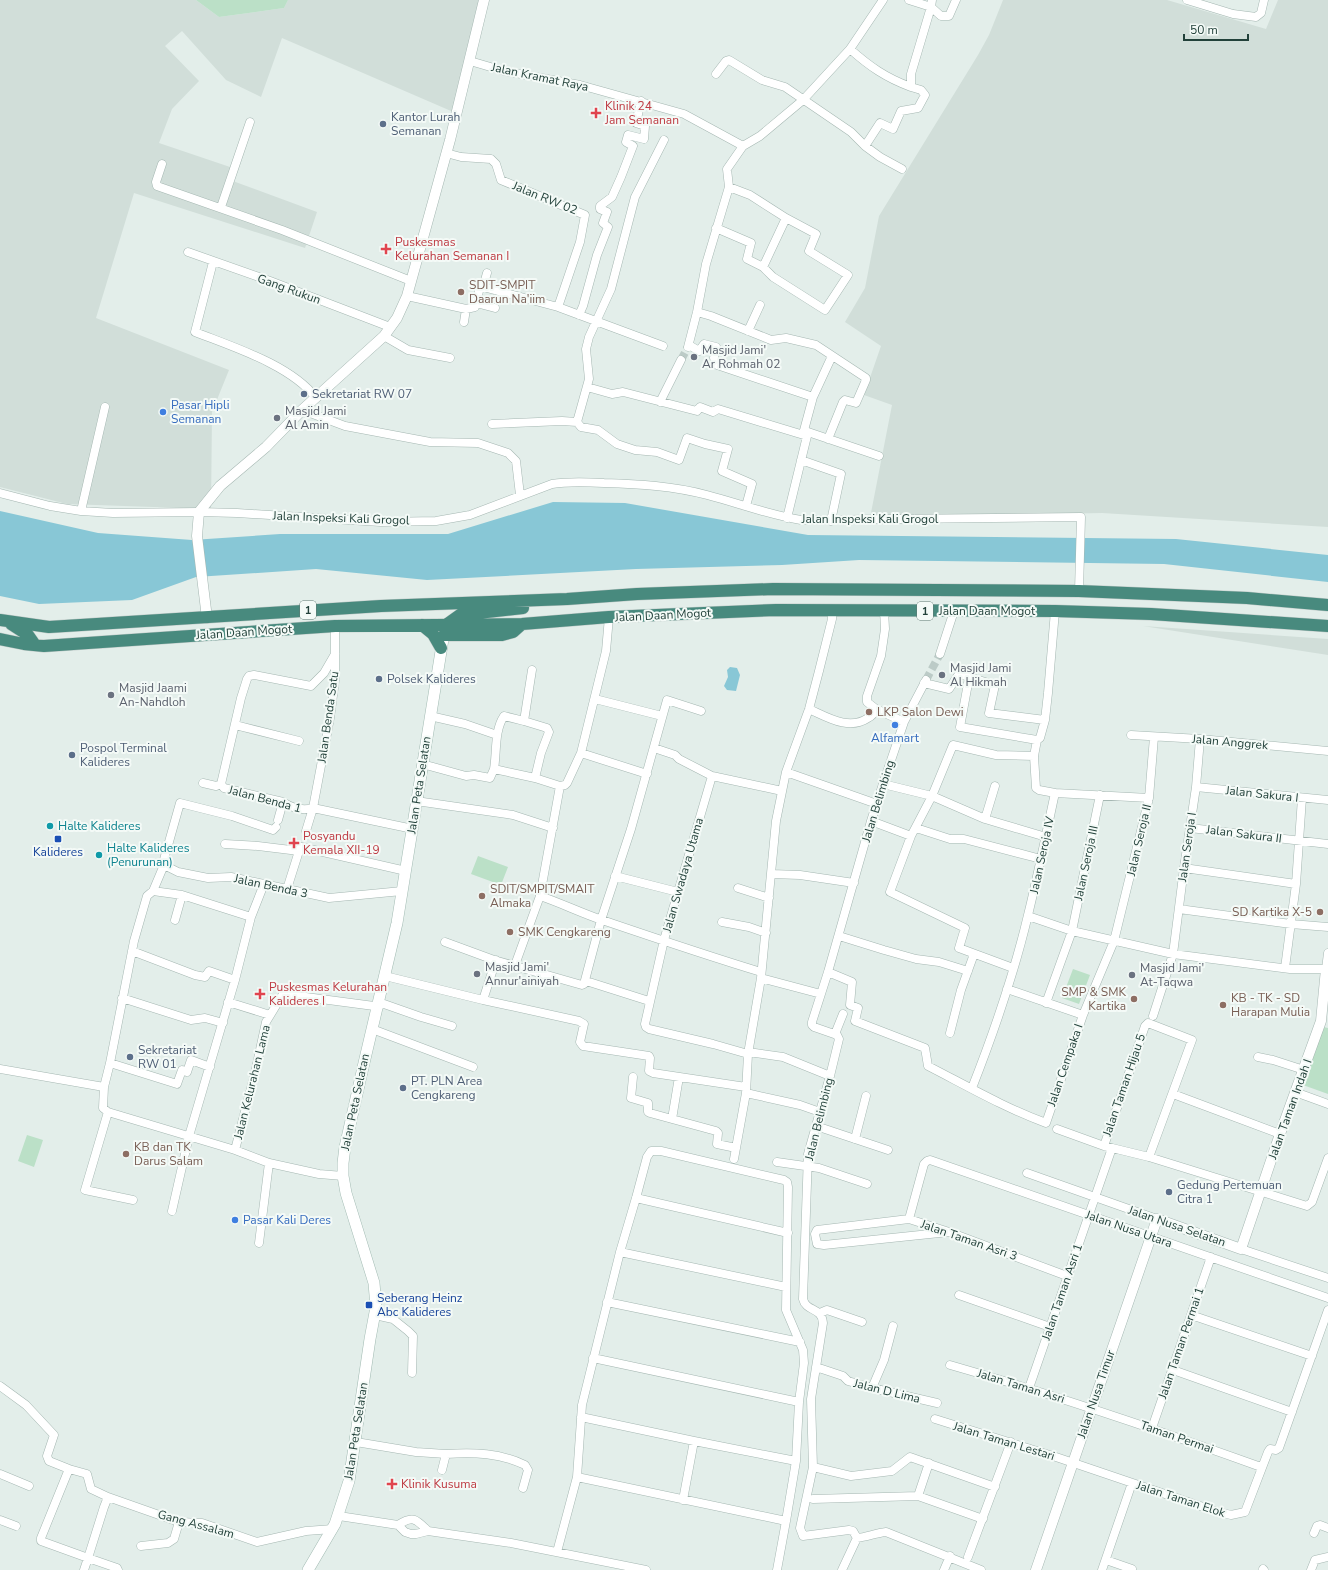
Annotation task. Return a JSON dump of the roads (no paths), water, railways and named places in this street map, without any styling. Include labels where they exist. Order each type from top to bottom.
[{"type":"highway","name":"Jalan Daan Mogot","points":[[4,621],[49,627],[380,606],[799,588],[1079,587],[1328,605]]},
{"type":"highway","points":[[799,588],[796,599],[800,610]]},
{"type":"highway","points":[[773,589],[777,598],[776,610]]},
{"type":"highway","points":[[445,630],[460,615],[558,605],[567,599]]},
{"type":"highway","name":"Jalan Daan Mogot","points":[[0,639],[44,646],[335,626],[422,625],[445,630],[502,635],[513,632],[522,624],[609,617],[832,609],[1055,611],[1151,614],[1328,626]]},
{"type":"highway","points":[[4,621],[24,632],[30,643],[49,627]]},
{"type":"highway","points":[[422,625],[432,634],[441,648]]},
{"type":"main road","name":"Jalan Peta Selatan","points":[[308,1570],[333,1529],[339,1516],[349,1481],[356,1442],[370,1339],[375,1315],[376,1307],[374,1283],[346,1193],[343,1176],[345,1146],[385,976],[406,871],[416,801],[445,630]]},
{"type":"street","points":[[207,618],[197,536],[200,512],[220,486],[266,447],[302,410],[384,336],[397,318],[407,296],[470,61],[484,0]]},
{"type":"street","points":[[813,397],[717,365],[714,358],[716,347],[704,344],[699,351],[688,346],[697,312],[706,264],[729,187],[727,169],[743,146],[760,136],[803,100],[850,49],[883,0]]},
{"type":"street","points":[[909,0],[931,4],[941,16],[949,16],[956,0]]},
{"type":"street","points":[[1187,0],[1233,14],[1256,18],[1261,13],[1264,0]]},
{"type":"street","points":[[911,88],[911,74],[931,4]]},
{"type":"street","points":[[850,49],[869,66],[883,75],[911,88],[922,90],[925,95],[918,108],[901,111],[893,129],[880,123],[865,146]]},
{"type":"street","points":[[716,74],[726,61],[729,60],[762,80],[785,88],[851,132],[865,146],[880,157],[902,169]]},
{"type":"street","name":"Jalan Kramat Raya","points":[[470,61],[504,71],[580,85],[684,114],[743,146]]},
{"type":"street","points":[[579,315],[583,306],[597,255],[608,227],[603,223],[607,212],[600,209],[600,206],[612,197],[634,146],[626,142],[628,135],[644,139],[645,126],[636,122],[641,101]]},
{"type":"street","points":[[221,207],[250,122]]},
{"type":"street","points":[[577,422],[589,379],[586,349],[589,337],[611,289],[635,197],[664,140]]},
{"type":"street","name":"Jalan RW 02","points":[[446,153],[461,157],[491,159],[496,164],[501,180],[585,215],[580,242],[558,307]]},
{"type":"street","points":[[162,164],[156,182],[158,186],[221,207],[411,281]]},
{"type":"street","points":[[716,228],[751,244],[748,258],[763,267],[773,277],[825,310],[848,275],[809,250],[816,234],[786,218],[750,195],[729,187]]},
{"type":"street","points":[[763,267],[786,218]]},
{"type":"street","name":"Gang Rukun","points":[[188,252],[270,281],[390,327]]},
{"type":"street","points":[[213,262],[195,332],[250,354],[293,376],[311,391],[316,398]]},
{"type":"street","points":[[407,296],[466,309],[473,309],[475,307],[480,287],[483,287],[487,273]]},
{"type":"street","points":[[483,287],[558,307],[663,346]]},
{"type":"street","points":[[476,303],[495,308]]},
{"type":"street","points":[[748,331],[760,305]]},
{"type":"street","points":[[464,322],[466,309]]},
{"type":"street","points":[[697,312],[711,316],[771,340],[786,338],[816,345],[866,378],[856,403],[845,400],[843,402],[828,439]]},
{"type":"street","points":[[384,336],[408,350],[450,358]]},
{"type":"street","points":[[787,518],[801,460],[813,397],[832,356]]},
{"type":"street","points":[[660,402],[681,360]]},
{"type":"street","points":[[587,387],[612,394],[623,392],[697,411],[700,407],[713,412],[718,409],[805,435],[808,432],[879,456]]},
{"type":"street","points":[[81,511],[105,407]]},
{"type":"street","points":[[302,410],[345,426],[430,442],[478,443],[508,453],[516,461],[520,495]]},
{"type":"street","points":[[492,424],[562,421],[577,422],[581,427],[598,430],[617,444],[634,450],[657,452],[679,460],[687,438],[705,444],[728,448],[722,471],[752,484],[746,506]]},
{"type":"street","points":[[801,460],[841,474],[831,521]]},
{"type":"street","name":"Jalan Inspeksi Kali Grogol","points":[[0,493],[50,506],[81,511],[113,513],[200,512],[381,522],[436,521],[470,515],[520,495],[562,482],[629,484],[675,488],[787,518],[801,520],[831,521],[1081,518],[1079,587]]},
{"type":"street","points":[[734,1159],[746,1090],[748,1053],[761,975],[770,898],[776,821],[786,772],[808,709],[832,619],[832,609]]},
{"type":"street","points":[[884,610],[885,629],[881,656],[867,696],[867,702],[876,709],[904,722]]},
{"type":"street","points":[[940,654],[954,611]]},
{"type":"street","points":[[1055,611],[1045,720],[1040,738],[1037,740],[1034,756],[1036,788],[1055,794],[1149,798]]},
{"type":"street","points":[[494,769],[535,778],[560,786],[567,783],[581,753],[595,699],[606,651],[609,617]]},
{"type":"street","name":"Jalan Benda Satu","points":[[306,831],[313,808],[330,718],[335,680],[335,626]]},
{"type":"street","name":"Jalan Benda 1","points":[[336,654],[324,673],[311,686],[254,675],[249,676],[234,725],[221,784],[224,788],[283,802],[296,808],[306,810],[313,808],[413,829]]},
{"type":"street","points":[[524,721],[532,670]]},
{"type":"street","name":"Jalan Belimbing","points":[[820,1313],[807,1306],[803,1299],[807,1166],[808,1154],[830,1076],[839,1036],[812,1025],[871,821],[904,722],[925,682],[949,689],[959,674],[969,678]]},
{"type":"street","points":[[1037,740],[960,727],[969,678],[995,685],[989,713],[1045,720]]},
{"type":"street","points":[[595,699],[662,716]]},
{"type":"street","points":[[445,942],[496,960],[582,985],[586,981],[602,920],[631,829],[667,700],[700,711]]},
{"type":"street","points":[[808,709],[836,721],[850,723],[861,723],[874,714],[876,709]]},
{"type":"street","points":[[430,716],[465,724],[497,735]]},
{"type":"street","points":[[422,764],[466,776],[474,775],[490,778],[494,769],[497,735],[504,716],[547,728],[549,732],[541,753],[535,778]]},
{"type":"street","points":[[234,725],[299,742]]},
{"type":"street","name":"Jalan Anggrek","points":[[1131,735],[1328,751]]},
{"type":"street","name":"Jalan Seroja II","points":[[1114,941],[1149,798],[1154,737]]},
{"type":"street","name":"Jalan Seroja I","points":[[1153,1016],[1173,954],[1196,787],[1200,740]]},
{"type":"street","points":[[1013,968],[959,948],[965,928],[890,893],[911,836],[932,796],[954,745],[996,755],[1034,756]]},
{"type":"street","points":[[654,748],[675,755],[679,759],[712,776],[782,791]]},
{"type":"street","points":[[581,753],[582,755],[647,774]]},
{"type":"street","points":[[786,772],[877,804]]},
{"type":"street","name":"Jalan Swadaya Utama","points":[[712,776],[664,940],[645,1024],[646,1027],[748,1053]]},
{"type":"street","points":[[202,782],[216,786],[221,784]]},
{"type":"street","points":[[883,784],[932,796],[984,819],[1046,837]]},
{"type":"street","points":[[515,965],[540,896],[560,786]]},
{"type":"street","points":[[984,819],[995,786]]},
{"type":"street","name":"Jalan Sakura I","points":[[1196,787],[1328,800]]},
{"type":"street","name":"Jalan Seroja IV","points":[[972,1088],[985,1055],[1007,989],[1028,916],[1055,794]]},
{"type":"street","name":"Jalan Seroja III","points":[[1046,1003],[1072,931],[1100,795]]},
{"type":"street","points":[[1286,968],[1296,884],[1302,798]]},
{"type":"street","points":[[416,801],[513,816],[553,828]]},
{"type":"street","points":[[283,802],[277,824],[273,830],[232,816],[180,803],[163,863],[164,865],[153,891],[147,896],[132,951],[104,1087],[103,1108],[108,1112],[235,1150],[269,1163],[319,1174],[343,1176]]},
{"type":"street","points":[[871,821],[911,836]]},
{"type":"street","points":[[916,828],[950,839],[964,839],[1041,859]]},
{"type":"street","name":"Jalan Sakura II","points":[[1190,828],[1328,844]]},
{"type":"street","points":[[225,844],[299,851]]},
{"type":"street","points":[[287,889],[301,847],[406,871]]},
{"type":"street","name":"Jalan Benda 3","points":[[164,865],[178,872],[208,878],[231,877],[329,898],[402,891]]},
{"type":"street","points":[[1184,868],[1296,884]]},
{"type":"street","points":[[771,874],[807,876],[854,883]]},
{"type":"street","points":[[616,876],[678,892]]},
{"type":"street","points":[[172,1212],[189,1136],[223,1023],[251,917],[264,884]]},
{"type":"street","points":[[738,888],[770,898]]},
{"type":"street","points":[[153,891],[182,895],[251,917]]},
{"type":"street","points":[[175,920],[182,895]]},
{"type":"street","points":[[540,896],[602,920],[664,940],[761,975],[821,994]]},
{"type":"street","points":[[1179,909],[1291,924],[1328,927]]},
{"type":"street","points":[[1028,916],[1072,931],[1173,954],[1286,968],[1327,969],[1328,953]]},
{"type":"street","points":[[722,922],[766,933]]},
{"type":"street","points":[[838,936],[884,950],[914,958],[940,962],[968,971]]},
{"type":"street","name":"Jalan Cempaka I","points":[[972,1088],[1001,1104],[1046,1122],[1083,1015],[1114,941]]},
{"type":"street","points":[[132,951],[196,976],[204,977],[209,971],[235,980]]},
{"type":"street","points":[[950,1033],[961,990],[974,954]]},
{"type":"street","points":[[482,1000],[496,960]]},
{"type":"street","name":"Jalan Taman Indah I","points":[[1241,1249],[1295,1092],[1324,1022],[1327,969]]},
{"type":"street","points":[[828,972],[852,982],[850,1005],[858,1008],[855,1021],[925,1048],[928,1066],[972,1088]]},
{"type":"street","points":[[385,976],[482,1000],[579,1021],[584,1024],[580,1042],[583,1046],[649,1056],[649,1071],[651,1072],[746,1090],[820,1112]]},
{"type":"street","points":[[586,981],[649,1001]]},
{"type":"street","points":[[1007,989],[1083,1015]]},
{"type":"street","name":"Jalan Kelurahan Lama","points":[[235,1150],[266,1022],[283,994],[374,1006],[378,1005]]},
{"type":"street","points":[[122,998],[191,1020],[205,1018],[223,1023]]},
{"type":"street","points":[[228,1002],[270,1015]]},
{"type":"street","points":[[378,1005],[384,1004],[452,1026]]},
{"type":"street","points":[[835,1034],[843,1014]]},
{"type":"street","name":"Jalan Taman Hijau 5","points":[[1094,1196],[1145,1024],[1148,1023],[1192,1040],[1173,1094]]},
{"type":"street","points":[[372,1029],[473,1067]]},
{"type":"street","points":[[748,1053],[782,1057],[830,1076]]},
{"type":"street","points":[[1258,1057],[1304,1070]]},
{"type":"street","points":[[110,1063],[177,1084],[182,1070],[187,1072],[191,1060],[210,1067]]},
{"type":"street","points":[[0,1069],[104,1087]]},
{"type":"street","points":[[633,1077],[631,1098],[648,1104],[648,1112],[716,1131],[718,1133],[717,1144],[736,1148]]},
{"type":"street","points":[[672,1119],[679,1077]]},
{"type":"street","points":[[1295,1092],[1328,1104]]},
{"type":"street","points":[[1149,1157],[1173,1094],[1280,1134]]},
{"type":"street","points":[[855,1138],[866,1096]]},
{"type":"street","points":[[108,1112],[85,1190],[133,1200]]},
{"type":"street","points":[[816,1126],[888,1150]]},
{"type":"street","points":[[1057,1129],[1108,1147],[1149,1157],[1304,1205],[1310,1205],[1328,1158]]},
{"type":"street","points":[[557,1552],[576,1477],[582,1405],[607,1302],[647,1157],[651,1151],[661,1151],[784,1180],[787,1182],[788,1233],[786,1310],[804,1350],[804,1363],[799,1402],[796,1461],[777,1570]]},
{"type":"street","name":"Jalan Nusa Utara","points":[[930,1160],[1328,1298]]},
{"type":"street","name":"Jalan Taman Asri 3","points":[[930,1160],[924,1164],[909,1219],[949,1232],[1067,1276]]},
{"type":"street","points":[[777,1162],[819,1168],[868,1184]]},
{"type":"street","points":[[259,1243],[269,1163]]},
{"type":"street","name":"Jalan Nusa Selatan","points":[[1027,1172],[1241,1249],[1328,1278]]},
{"type":"street","name":"Jalan Taman Asri 1","points":[[1029,1388],[1094,1196]]},
{"type":"street","points":[[636,1198],[788,1233]]},
{"type":"street","name":"Jalan Nusa Timur","points":[[1036,1570],[1157,1218]]},
{"type":"street","points":[[909,1219],[817,1230],[815,1234],[817,1244],[824,1246],[949,1232]]},
{"type":"street","points":[[620,1252],[786,1287]]},
{"type":"street","name":"Jalan Taman Permai 1","points":[[1152,1428],[1211,1257]]},
{"type":"street","points":[[959,1295],[1050,1327]]},
{"type":"street","points":[[607,1302],[800,1342]]},
{"type":"street","points":[[857,1538],[853,1531],[849,1530],[803,1536],[800,1528],[813,1467],[811,1399],[823,1323],[820,1313],[827,1310],[862,1322]]},
{"type":"street","points":[[1262,1467],[1268,1452],[1279,1448],[1328,1310]]},
{"type":"street","points":[[1191,1314],[1312,1356]]},
{"type":"street","points":[[375,1315],[393,1318],[413,1336],[412,1373]]},
{"type":"street","points":[[872,1388],[884,1360],[892,1326]]},
{"type":"street","points":[[593,1358],[799,1402]]},
{"type":"street","name":"Jalan Taman Asri","points":[[950,1365],[1092,1408]]},
{"type":"street","name":"Jalan D Lima","points":[[816,1367],[843,1376],[848,1381],[937,1403]]},
{"type":"street","points":[[1173,1370],[1292,1412]]},
{"type":"street","points":[[0,1386],[26,1405],[54,1434],[47,1456],[49,1461],[69,1469],[41,1541],[117,1568],[118,1570]]},
{"type":"street","name":"Taman Permai","points":[[1092,1408],[1262,1467]]},
{"type":"street","points":[[581,1417],[796,1461]]},
{"type":"street","name":"Jalan Taman Lestari","points":[[935,1419],[1073,1463]]},
{"type":"street","points":[[683,1500],[694,1441]]},
{"type":"street","points":[[356,1442],[416,1452],[495,1455],[525,1465],[528,1470],[522,1488]]},
{"type":"street","points":[[968,1557],[1011,1442]]},
{"type":"street","points":[[442,1470],[446,1454]]},
{"type":"street","points":[[813,1467],[851,1476],[892,1471],[910,1457],[995,1487]]},
{"type":"street","points":[[918,1496],[929,1463]]},
{"type":"street","name":"Jalan Taman Elok","points":[[1073,1463],[1231,1516],[1245,1512],[1262,1467]]},
{"type":"street","name":"Gang Assalam","points":[[69,1469],[87,1474],[91,1488],[108,1497],[179,1522],[202,1523],[257,1542],[306,1531],[333,1529]]},
{"type":"street","points":[[0,1474],[30,1486]]},
{"type":"street","points":[[576,1477],[786,1522]]},
{"type":"street","points":[[1102,1570],[1132,1483]]},
{"type":"street","points":[[813,1498],[918,1496],[983,1519]]},
{"type":"street","points":[[84,1570],[108,1497]]},
{"type":"street","points":[[339,1516],[398,1525],[405,1532],[411,1534],[428,1531],[511,1543],[646,1570]]},
{"type":"street","points":[[398,1525],[408,1519],[413,1519],[419,1521],[428,1531]]},
{"type":"street","points":[[0,1520],[16,1526]]},
{"type":"street","points":[[141,1546],[168,1543],[174,1539],[179,1522]]},
{"type":"street","points":[[1314,1534],[1317,1526],[1320,1525],[1328,1528]]},
{"type":"street","points":[[857,1538],[865,1537],[878,1532],[886,1532],[950,1556],[982,1570]]},
{"type":"street","points":[[842,1570],[857,1538]]},
{"type":"street","points":[[944,1570],[950,1556]]},
{"type":"street","points":[[1311,1570],[1315,1560],[1328,1557]]},
{"type":"street","points":[[1106,1560],[1132,1570]]},
{"type":"water","points":[[553,502],[625,503],[808,535],[1176,539],[1328,555],[1328,582],[1164,564],[859,560],[782,565],[636,569],[427,580],[316,569],[196,577],[132,600],[39,604],[0,596],[0,511],[98,533],[192,540],[280,534],[448,534]]},
{"type":"water","points":[[730,667],[737,668],[740,675],[736,691],[727,690],[724,686],[728,677],[727,670]]},
{"type":"tunnel","points":[[681,360],[688,347]]},
{"type":"tunnel","points":[[926,680],[940,654]]},
{"type":"place","name":"Klinik 24 Jam Semanan","points":[[596,113]]},
{"type":"place","name":"Kantor Lurah Semanan","points":[[383,124]]},
{"type":"place","name":"Puskesmas Kelurahan Semanan I","points":[[386,249]]},
{"type":"place","name":"SDIT-SMPIT Daarun Na'iim","points":[[461,292]]},
{"type":"place","name":"Masjid Jami' Ar Rohmah 02","points":[[694,357]]},
{"type":"place","name":"Sekretariat RW 07","points":[[304,394]]},
{"type":"place","name":"Pasar Hipli Semanan","points":[[163,412]]},
{"type":"place","name":"Masjid Jami Al Amin","points":[[277,418]]},
{"type":"place","name":"Masjid Jami Al Hikmah","points":[[942,675]]},
{"type":"place","name":"Polsek Kalideres","points":[[379,679]]},
{"type":"place","name":"Masjid Jaami An-Nahdloh","points":[[111,695]]},
{"type":"place","name":"LKP Salon Dewi","points":[[869,712]]},
{"type":"place","name":"Alfamart","points":[[895,725]]},
{"type":"place","name":"Pospol Terminal Kalideres","points":[[72,755]]},
{"type":"place","name":"Halte Kalideres","points":[[50,826]]},
{"type":"place","name":"Kalideres","points":[[58,839]]},
{"type":"place","name":"Posyandu Kemala XII-19","points":[[294,843]]},
{"type":"place","name":"Halte Kalideres (Penurunan)","points":[[99,855]]},
{"type":"place","name":"SDIT/SMPIT/SMAIT Almaka","points":[[482,896]]},
{"type":"place","name":"SD Kartika X-5","points":[[1320,912]]},
{"type":"place","name":"SMK Cengkareng","points":[[510,932]]},
{"type":"place","name":"Masjid Jami' Annur'ainiyah","points":[[477,974]]},
{"type":"place","name":"Masjid Jami' At-Taqwa","points":[[1132,975]]},
{"type":"place","name":"Puskesmas Kelurahan Kalideres I","points":[[260,994]]},
{"type":"place","name":"SMP & SMK Kartika","points":[[1134,999]]},
{"type":"place","name":"KB - TK - SD Harapan Mulia","points":[[1223,1005]]},
{"type":"place","name":"Sekretariat RW 01","points":[[130,1057]]},
{"type":"place","name":"PT. PLN Area Cengkareng","points":[[403,1088]]},
{"type":"place","name":"KB dan TK Darus Salam","points":[[126,1154]]},
{"type":"place","name":"Gedung Pertemuan Citra 1","points":[[1169,1192]]},
{"type":"place","name":"Pasar Kali Deres","points":[[235,1220]]},
{"type":"place","name":"Seberang Heinz Abc Kalideres","points":[[369,1305]]},
{"type":"place","name":"Klinik Kusuma","points":[[392,1484]]}]
